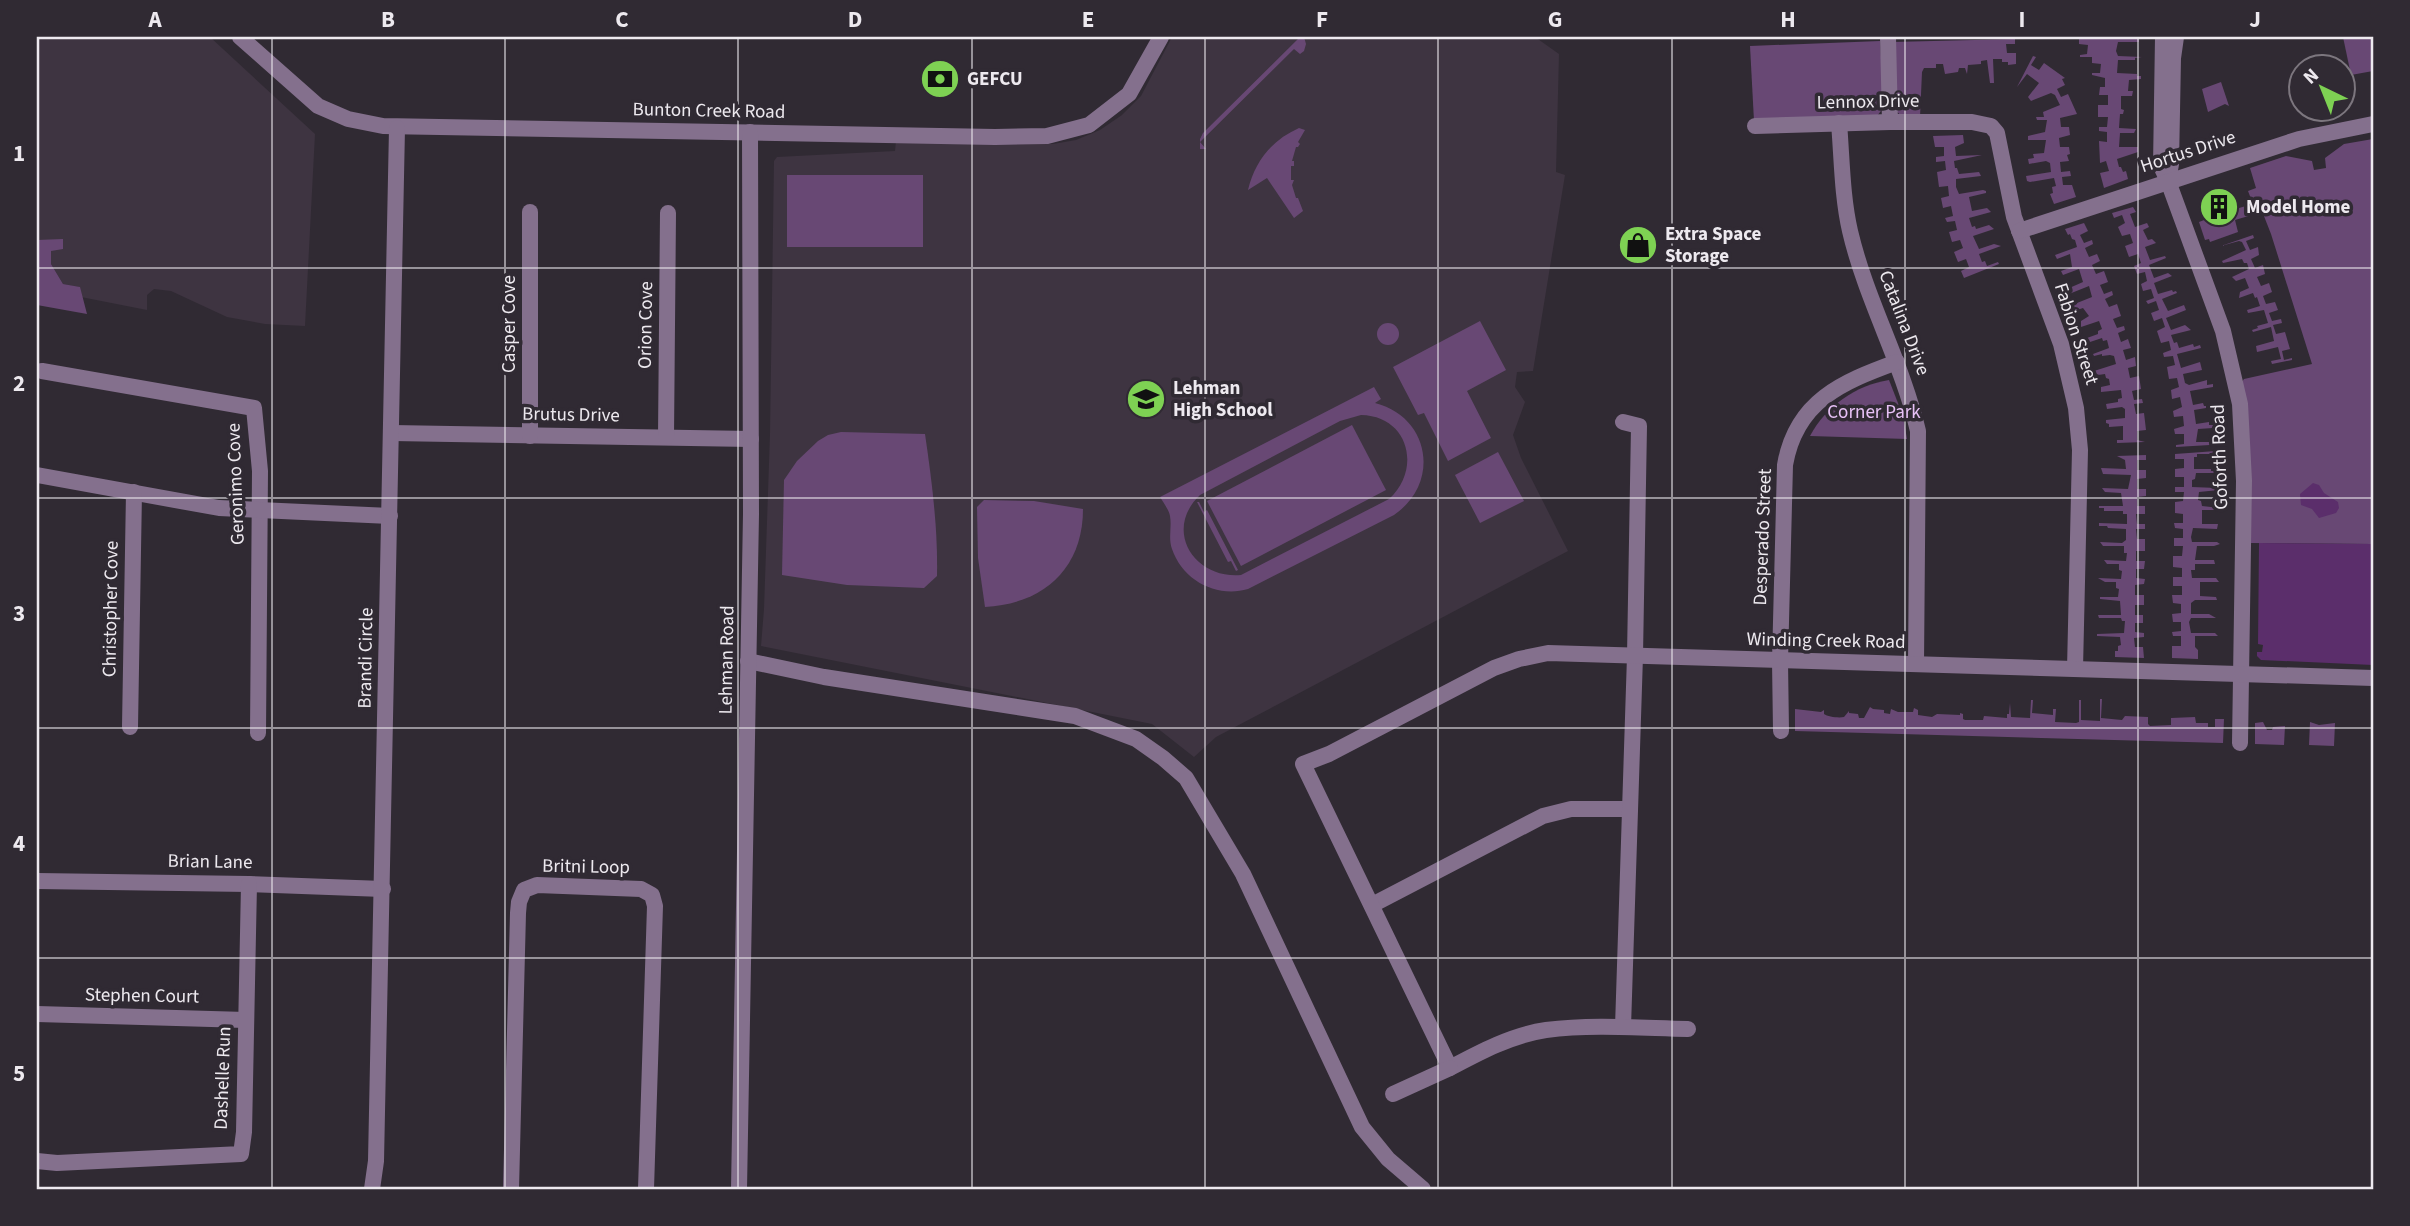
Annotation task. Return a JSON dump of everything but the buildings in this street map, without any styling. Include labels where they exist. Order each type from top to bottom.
[{"type":"street","name":"Bunton Creek Road","points":[[240,37],[318,106],[348,119],[397,128],[995,137],[1046,136],[1088,125],[1129,94],[1161,37]]},
{"type":"street","points":[[1888,37],[1890,121]]},
{"type":"street","name":"Goforth Road","points":[[2163,37],[2168,181],[2223,331],[2240,404],[2244,465],[2239,743]]},
{"type":"street","name":"Goforth Road","points":[[2166,165],[2176,37]]},
{"type":"street","name":"Lennox Drive","points":[[1755,126],[1890,121],[1995,129]]},
{"type":"street","name":"Catalina Drive","points":[[1839,123],[1850,230],[1867,287],[1911,401],[1919,448],[1916,664]]},
{"type":"street","name":"Hortus Drive","points":[[2018,231],[2299,139],[2373,124]]},
{"type":"street","name":"Brandi Circle","points":[[372,1189],[376,1161],[383,889],[397,128]]},
{"type":"street","name":"Fabion Street","points":[[1995,129],[2018,231],[2061,344],[2078,417],[2080,450],[2076,669]]},
{"type":"street","name":"Lehman Road","points":[[739,1189],[751,439],[750,132]]},
{"type":"street","name":"Casper Cove","points":[[530,212],[530,436]]},
{"type":"street","name":"Orion Cove","points":[[666,437],[668,214]]},
{"type":"street","name":"Desperado Street","points":[[1781,731],[1780,661],[1785,465],[1788,447],[1810,410],[1825,394],[1843,383],[1897,362]]},
{"type":"street","name":"Geronimo Cove","points":[[42,371],[254,408],[260,471],[258,733]]},
{"type":"street","points":[[1623,422],[1639,426],[1623,1027]]},
{"type":"street","name":"Brutus Drive","points":[[392,433],[751,439]]},
{"type":"street","points":[[37,475],[219,508],[390,516]]},
{"type":"street","name":"Christopher Cove","points":[[130,727],[134,492]]},
{"type":"street","name":"Winding Creek Road","points":[[1373,905],[1303,764],[1329,754],[1494,668],[1519,659],[1548,653],[2373,678]]},
{"type":"street","points":[[748,661],[824,677],[1075,716],[1136,738],[1163,758],[1186,778],[1244,874],[1362,1127],[1388,1159],[1423,1189]]},
{"type":"street","points":[[1450,1068],[1373,905],[1544,816],[1571,809],[1630,809]]},
{"type":"street","name":"Brian Lane","points":[[37,881],[383,889]]},
{"type":"street","name":"Dashelle Run","points":[[37,1161],[57,1163],[240,1154],[244,1132],[249,884]]},
{"type":"street","name":"Britni Loop","points":[[511,1189],[518,913],[524,890],[537,885],[640,889],[652,895],[655,906],[646,1189]]},
{"type":"street","name":"Stephen Court","points":[[37,1014],[246,1020]]},
{"type":"street","points":[[1393,1094],[1502,1043],[1545,1030],[1623,1027],[1688,1029]]},
{"type":"shaded area","points":[[37,37],[210,37],[315,134],[305,326],[265,324],[227,317],[171,291],[154,289],[147,295],[147,310],[81,297],[79,287],[63,284],[51,264],[51,251],[63,240],[37,240]]},
{"type":"shaded area","name":"Lehman High School","points":[[1172,37],[1535,37],[1559,54],[1556,172],[1565,175],[1533,371],[1517,372],[1515,387],[1525,402],[1513,435],[1521,458],[1568,551],[1216,737],[1194,757],[1152,724],[761,646],[770,434],[774,161],[777,157],[895,151],[896,141],[1053,144],[1076,140],[1100,130],[1122,115],[1141,96]]},
{"type":"shaded area","points":[[2313,483],[2338,502],[2336,513],[2319,518],[2312,509],[2301,505],[2300,494]]},
{"type":"shaded area","points":[[2259,543],[2372,544],[2373,665],[2261,660],[2257,656],[2257,652],[2262,652],[2263,645],[2258,644]]},
{"type":"green space","points":[[1300,37],[1304,37],[1304,51],[1300,54],[1294,49],[1200,142],[1203,133]]},
{"type":"green space","points":[[2343,37],[2373,37],[2373,71],[2358,74],[2358,52],[2346,52]]},
{"type":"green space","points":[[2079,38],[2139,39],[2139,42],[2118,42],[2116,51],[2118,56],[2142,57],[2135,60],[2118,60],[2117,73],[2141,76],[2141,79],[2129,80],[2128,91],[2133,91],[2132,96],[2121,96],[2121,109],[2124,110],[2123,114],[2120,114],[2119,128],[2136,129],[2134,133],[2120,133],[2119,147],[2138,147],[2138,152],[2117,159],[2119,167],[2123,172],[2126,171],[2128,179],[2104,188],[2100,173],[2109,171],[2106,161],[2100,163],[2099,141],[2107,142],[2107,132],[2099,131],[2099,127],[2107,127],[2108,117],[2098,117],[2098,105],[2108,105],[2108,95],[2099,95],[2100,87],[2105,87],[2105,78],[2092,73],[2100,73],[2101,64],[2092,63],[2092,57],[2080,57],[2087,54],[2088,45],[2079,44]]},
{"type":"green space","points":[[2015,39],[2015,44],[2006,44],[2007,53],[2016,53],[2016,64],[2008,65],[2008,62],[2002,62],[2002,59],[1993,59],[1994,83],[1990,83],[1987,60],[1981,61],[1981,64],[1968,65],[1967,74],[1965,68],[1959,68],[1958,72],[1945,74],[1943,64],[1936,64],[1936,68],[1924,68],[1922,72],[1920,117],[1900,115],[1895,109],[1892,42]]},
{"type":"green space","points":[[1880,41],[1884,107],[1877,116],[1754,121],[1750,46]]},
{"type":"green space","points":[[2033,56],[2036,57],[2031,65],[2039,70],[2044,63],[2065,78],[2062,79],[2065,85],[2057,89],[2061,97],[2068,94],[2077,114],[2060,118],[2061,127],[2069,127],[2070,135],[2059,138],[2060,147],[2069,147],[2070,154],[2067,155],[2069,161],[2060,162],[2061,172],[2070,171],[2071,176],[2062,177],[2063,185],[2072,185],[2076,197],[2054,204],[2050,194],[2053,193],[2052,187],[2056,186],[2054,178],[2030,182],[2026,176],[2051,172],[2050,163],[2046,161],[2029,164],[2028,159],[2034,158],[2033,154],[2044,153],[2046,140],[2028,140],[2028,136],[2045,132],[2047,120],[2037,120],[2036,117],[2044,117],[2043,112],[2060,105],[2051,93],[2031,101],[2028,97],[2039,83],[2027,74],[2017,87]]},
{"type":"green space","points":[[2221,82],[2229,106],[2225,104],[2208,112],[2202,89]]},
{"type":"green space","points":[[1299,128],[1305,130],[1292,161],[1294,166],[1291,166],[1291,180],[1294,180],[1292,185],[1303,211],[1294,218],[1267,178],[1248,190],[1255,170],[1266,153],[1273,145]]},
{"type":"green space","points":[[1963,135],[1964,143],[1955,147],[1956,156],[1982,155],[1954,161],[1955,168],[1959,174],[1979,172],[1981,176],[1956,179],[1956,187],[1959,194],[1986,191],[1969,197],[1972,211],[1987,208],[1991,212],[1969,218],[1972,227],[1975,226],[1976,229],[1989,225],[1994,229],[1973,236],[1979,249],[1994,244],[2001,246],[1979,254],[1987,266],[1998,262],[1999,264],[1964,278],[1961,271],[1969,267],[1966,259],[1958,262],[1954,252],[1963,248],[1960,240],[1952,242],[1949,232],[1957,230],[1955,221],[1947,222],[1945,218],[1953,216],[1951,206],[1943,208],[1941,198],[1949,196],[1948,186],[1939,187],[1937,172],[1946,170],[1945,161],[1936,162],[1936,157],[1944,156],[1944,147],[1935,147],[1933,136]]},
{"type":"green space","points":[[2373,139],[2373,548],[2372,544],[2250,543],[2242,382],[2244,379],[2312,364],[2260,206],[2250,208],[2252,215],[2235,220],[2238,232],[2210,242],[2209,239],[2205,240],[2199,222],[2212,217],[2218,223],[2224,222],[2223,219],[2231,215],[2227,199],[2235,197],[2239,208],[2253,204],[2248,191],[2256,188],[2250,168],[2286,156],[2312,161],[2314,170],[2326,168],[2325,158],[2344,144]]},
{"type":"green space","points":[[787,175],[923,175],[923,247],[787,247]]},
{"type":"green space","points":[[2133,207],[2136,212],[2130,214],[2135,227],[2147,223],[2149,227],[2143,230],[2148,240],[2152,239],[2156,243],[2145,247],[2150,260],[2165,256],[2166,258],[2149,265],[2154,278],[2168,273],[2172,276],[2154,283],[2158,294],[2176,291],[2177,293],[2162,299],[2168,311],[2184,305],[2186,310],[2166,318],[2171,330],[2185,325],[2191,330],[2171,335],[2174,343],[2177,342],[2179,348],[2193,344],[2194,347],[2200,345],[2201,348],[2177,354],[2181,368],[2200,362],[2202,370],[2183,374],[2185,383],[2189,385],[2207,380],[2207,385],[2213,384],[2213,387],[2190,391],[2193,405],[2203,403],[2206,406],[2194,410],[2196,424],[2209,422],[2209,425],[2213,425],[2213,428],[2198,429],[2196,442],[2209,442],[2210,445],[2176,447],[2184,444],[2184,434],[2175,434],[2174,429],[2184,426],[2183,416],[2174,417],[2173,411],[2182,407],[2180,397],[2172,399],[2171,390],[2179,387],[2177,378],[2169,379],[2167,367],[2175,365],[2173,356],[2164,357],[2163,353],[2171,350],[2169,341],[2161,343],[2157,331],[2165,327],[2162,318],[2154,321],[2151,313],[2159,310],[2156,301],[2148,304],[2146,301],[2154,298],[2151,289],[2143,291],[2141,284],[2147,281],[2145,272],[2137,274],[2134,266],[2141,263],[2138,254],[2129,257],[2125,246],[2133,243],[2130,234],[2122,236],[2118,227],[2125,223],[2122,215],[2114,218],[2112,213]]},
{"type":"green space","points":[[2084,223],[2088,231],[2080,235],[2084,243],[2092,240],[2093,244],[2085,248],[2089,257],[2097,254],[2100,261],[2092,265],[2096,274],[2104,271],[2108,282],[2100,285],[2104,294],[2112,291],[2113,295],[2105,299],[2109,307],[2117,304],[2121,316],[2113,319],[2117,328],[2124,326],[2125,330],[2118,333],[2121,342],[2128,339],[2131,348],[2123,350],[2126,360],[2135,357],[2136,366],[2128,368],[2130,378],[2139,376],[2141,389],[2132,391],[2134,400],[2142,399],[2143,403],[2134,404],[2136,414],[2144,413],[2146,430],[2137,431],[2137,440],[2145,442],[2117,443],[2117,440],[2123,440],[2123,426],[2109,427],[2106,423],[2106,420],[2125,418],[2125,409],[2107,409],[2106,404],[2118,402],[2118,399],[2122,398],[2121,390],[2101,392],[2101,387],[2110,385],[2109,379],[2105,374],[2098,375],[2094,371],[2116,364],[2114,356],[2094,356],[2093,354],[2109,348],[2107,340],[2103,341],[2102,338],[2090,342],[2087,338],[2098,334],[2102,329],[2099,321],[2081,327],[2081,321],[2089,316],[2083,308],[2074,311],[2072,305],[2092,297],[2089,286],[2069,294],[2067,289],[2083,282],[2079,269],[2063,275],[2061,271],[2072,267],[2070,254],[2057,259],[2055,255],[2077,247],[2075,240],[2065,229]]},
{"type":"green space","points":[[2253,235],[2254,238],[2246,241],[2250,250],[2258,247],[2259,255],[2251,259],[2255,268],[2263,265],[2265,274],[2257,277],[2261,286],[2269,283],[2272,292],[2263,296],[2266,304],[2275,302],[2278,310],[2269,313],[2272,321],[2281,319],[2282,323],[2273,325],[2276,334],[2285,332],[2290,349],[2282,351],[2284,360],[2292,360],[2272,364],[2271,361],[2281,359],[2278,347],[2257,352],[2256,346],[2274,341],[2271,327],[2253,332],[2252,330],[2268,323],[2264,310],[2248,313],[2247,310],[2260,306],[2257,297],[2255,298],[2253,293],[2239,298],[2240,292],[2249,288],[2245,278],[2236,281],[2232,277],[2249,269],[2247,263],[2242,259],[2222,261],[2246,250],[2239,241],[2221,246]]},
{"type":"green space","points":[[63,239],[63,249],[51,251],[51,264],[63,284],[80,287],[87,314],[37,305],[37,240]]},
{"type":"green space","points":[[1480,321],[1506,370],[1467,391],[1491,438],[1448,461],[1424,413],[1418,415],[1393,367]]},
{"type":"green space","points":[[1388,323],[1396,326],[1399,334],[1396,342],[1388,345],[1380,342],[1377,334],[1380,326]]},
{"type":"green space","name":"Corner Park","points":[[1889,380],[1903,416],[1907,439],[1810,436],[1824,416],[1843,399],[1865,387]]},
{"type":"green space","points":[[1374,387],[1381,399],[1375,403],[1394,411],[1408,422],[1418,436],[1423,452],[1419,486],[1409,502],[1394,515],[1248,589],[1213,589],[1184,570],[1172,549],[1170,516],[1160,497]],"holes":[[[1361,415],[1390,424],[1400,434],[1405,446],[1405,473],[1399,487],[1389,499],[1241,575],[1224,574],[1210,569],[1198,561],[1189,550],[1184,537],[1184,523],[1189,509],[1200,495],[1340,421]]]},
{"type":"green space","points":[[1352,425],[1386,490],[1241,566],[1207,501]]},
{"type":"green space","points":[[841,432],[925,434],[934,505],[937,576],[924,588],[847,585],[782,575],[784,480],[797,461],[818,441]]},
{"type":"green space","points":[[2216,451],[2216,454],[2197,454],[2197,457],[2194,457],[2194,469],[2211,469],[2216,473],[2196,473],[2192,487],[2219,490],[2199,492],[2198,500],[2202,506],[2220,508],[2202,510],[2202,524],[2218,524],[2217,529],[2193,528],[2191,537],[2192,542],[2220,544],[2197,546],[2195,560],[2214,560],[2215,564],[2195,564],[2195,570],[2191,570],[2192,578],[2216,578],[2219,582],[2200,582],[2200,596],[2216,597],[2217,600],[2195,600],[2191,603],[2191,614],[2209,614],[2216,618],[2191,618],[2189,622],[2191,633],[2215,633],[2218,636],[2195,636],[2198,659],[2172,658],[2172,646],[2181,646],[2181,636],[2173,636],[2172,632],[2181,631],[2181,622],[2173,622],[2172,614],[2181,613],[2181,604],[2173,603],[2172,595],[2182,595],[2182,586],[2173,586],[2173,577],[2182,577],[2182,568],[2173,567],[2173,556],[2182,556],[2183,546],[2174,546],[2174,538],[2183,538],[2183,529],[2175,528],[2174,523],[2183,523],[2183,514],[2175,513],[2175,502],[2183,501],[2184,492],[2175,492],[2175,487],[2184,487],[2184,477],[2175,477],[2175,469],[2184,468],[2184,459],[2175,459],[2175,454]]},
{"type":"green space","points":[[1498,452],[1524,501],[1480,523],[1455,475]]},
{"type":"green space","points":[[2146,455],[2146,460],[2137,460],[2137,470],[2146,470],[2146,478],[2137,479],[2137,489],[2146,489],[2146,496],[2137,497],[2137,506],[2145,506],[2145,514],[2136,514],[2137,524],[2145,524],[2145,529],[2136,529],[2137,539],[2145,539],[2145,551],[2136,551],[2136,561],[2145,561],[2144,569],[2136,569],[2136,578],[2145,579],[2144,584],[2135,585],[2135,595],[2144,595],[2144,605],[2135,605],[2135,615],[2143,615],[2143,623],[2135,623],[2135,632],[2144,633],[2144,637],[2134,638],[2135,647],[2143,647],[2144,658],[2115,657],[2115,651],[2118,651],[2118,646],[2121,645],[2120,637],[2097,634],[2124,633],[2125,621],[2121,618],[2099,618],[2098,615],[2121,615],[2120,601],[2100,599],[2118,597],[2119,589],[2116,588],[2116,582],[2105,582],[2098,578],[2121,579],[2119,564],[2107,564],[2104,560],[2126,561],[2127,553],[2124,553],[2124,546],[2103,546],[2100,542],[2122,543],[2126,540],[2126,529],[2099,526],[2099,523],[2127,524],[2127,514],[2123,514],[2123,511],[2104,511],[2104,508],[2099,506],[2123,506],[2121,493],[2105,492],[2102,488],[2128,489],[2131,475],[2103,474],[2101,468],[2126,469],[2125,460],[2117,456]]},
{"type":"green space","points":[[984,500],[1034,501],[1083,509],[1076,549],[1067,566],[1056,579],[1025,599],[985,607],[978,558],[977,507]]},
{"type":"green space","points":[[1197,502],[1204,512],[1207,510],[1238,570],[1236,571],[1231,561],[1228,562]]},
{"type":"green space","points":[[2100,699],[2101,718],[2122,720],[2125,716],[2148,717],[2150,726],[2171,725],[2171,718],[2195,717],[2196,723],[2208,723],[2208,727],[2215,727],[2215,719],[2224,719],[2223,743],[1795,731],[1795,709],[1821,712],[1824,710],[1824,714],[1837,717],[1844,717],[1849,711],[1858,714],[1859,718],[1864,718],[1870,707],[1890,714],[1891,709],[1913,712],[1914,708],[1918,710],[1918,715],[1932,717],[1937,714],[1960,713],[1965,720],[1983,720],[1984,716],[2007,718],[2010,703],[2011,717],[2030,718],[2031,700],[2032,713],[2053,715],[2053,709],[2056,709],[2055,722],[2076,723],[2079,722],[2081,700],[2081,720],[2100,721]]},
{"type":"green space","points":[[2263,722],[2267,730],[2285,726],[2284,745],[2255,744],[2255,723]]},
{"type":"green space","points":[[2310,722],[2319,725],[2335,723],[2334,746],[2309,745]]},
{"type":"place","name":"GEFCU","points":[[940,79]]},
{"type":"place","name":"Model Home","points":[[2219,207]]},
{"type":"place","name":"Extra Space Storage","points":[[1638,245]]},
{"type":"place","name":"Lehman High School","points":[[1146,399]]}]
